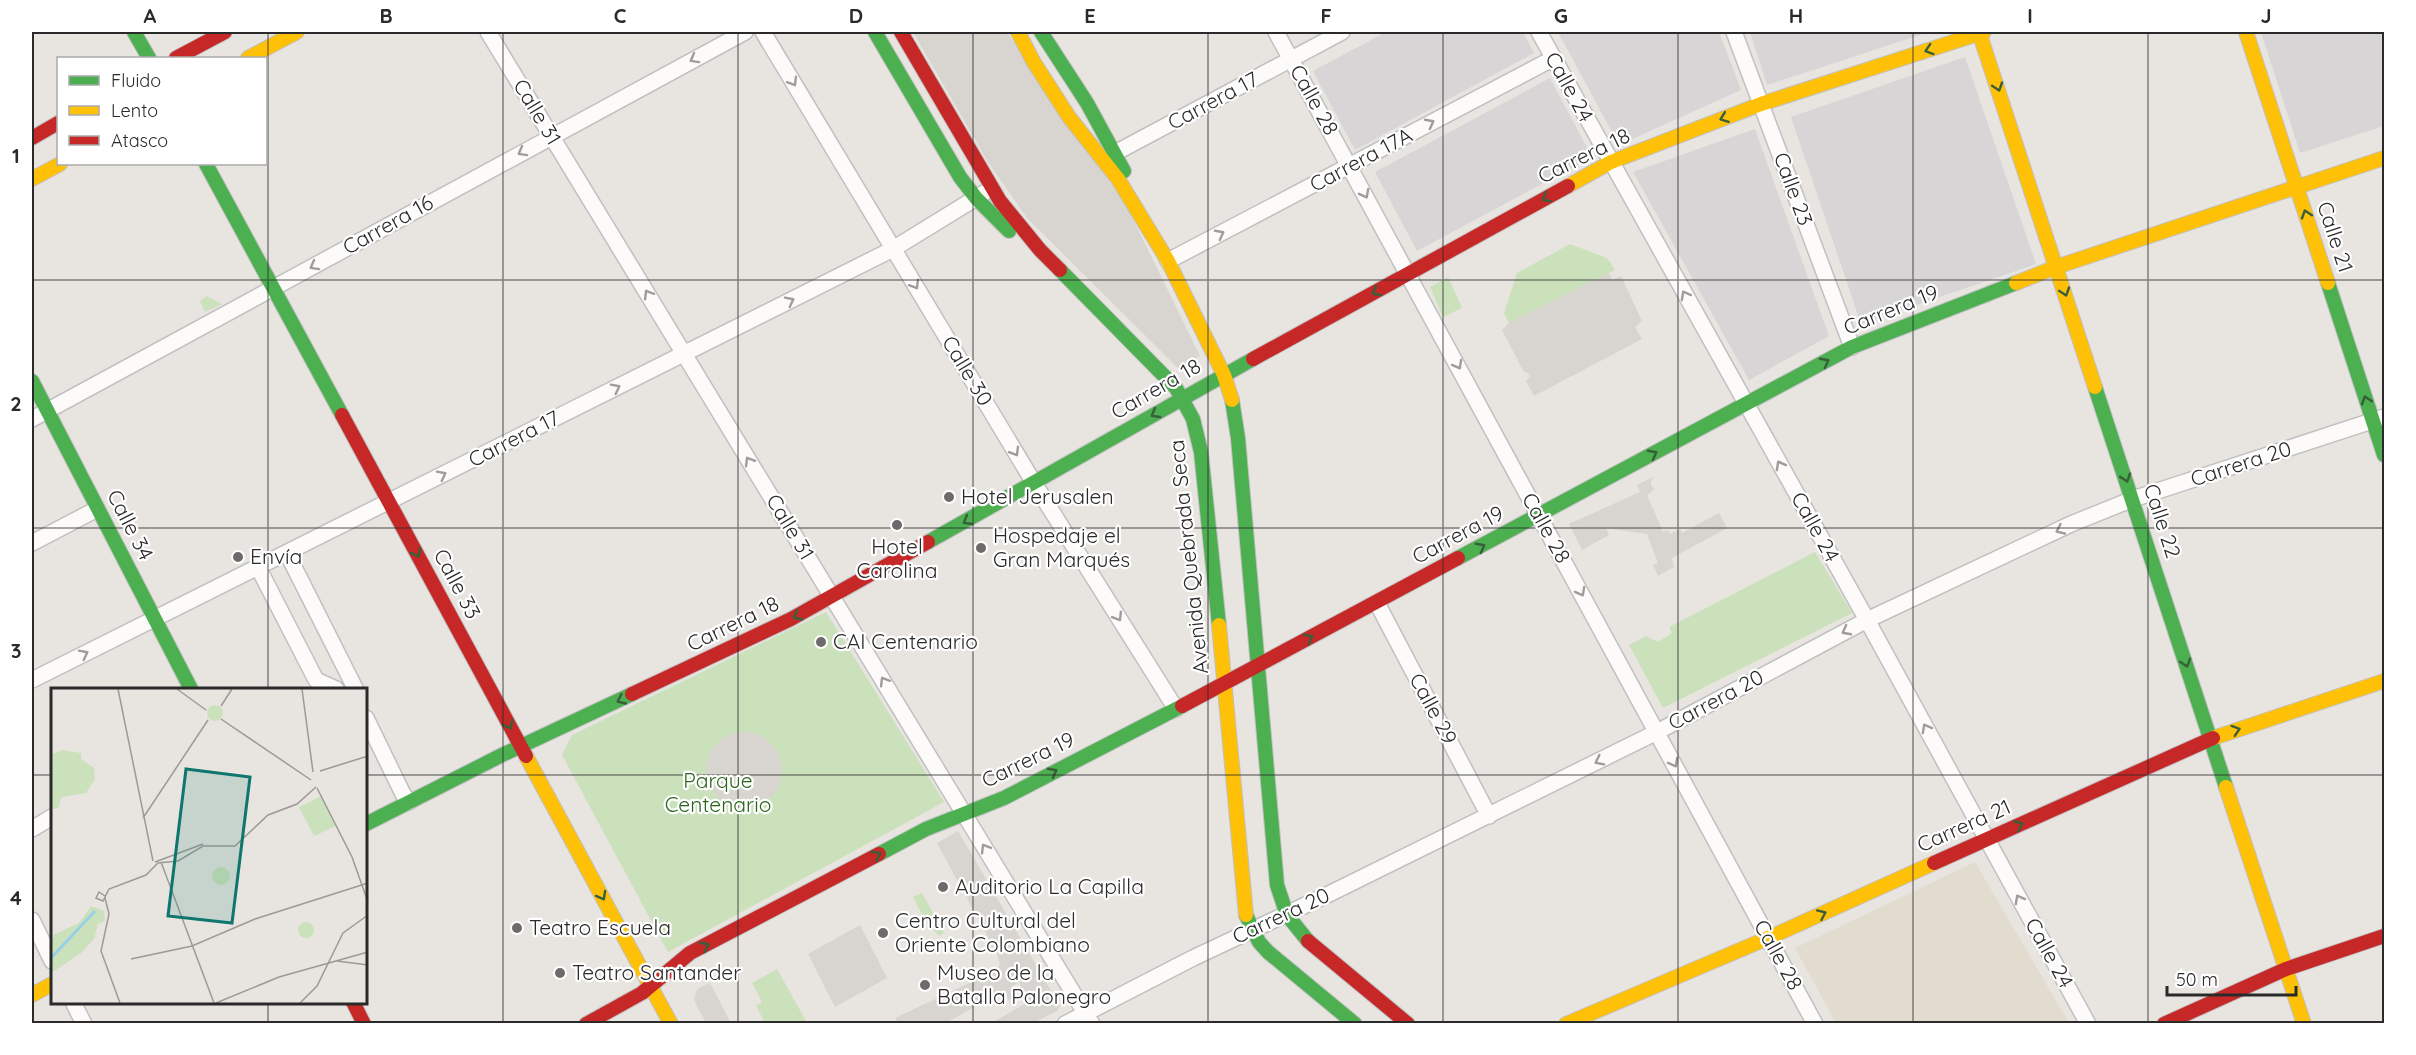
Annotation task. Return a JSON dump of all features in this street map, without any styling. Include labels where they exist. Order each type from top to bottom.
[{"type":"street","points":[[134,32],[148,57]]},
{"type":"street","points":[[178,57],[225,32]]},
{"type":"street","points":[[250,57],[297,32]]},
{"type":"street","name":"Calle 31","points":[[488,32],[1088,1018]]},
{"type":"street","name":"Carrera 16","points":[[32,419],[745,32]]},
{"type":"street","name":"Calle 30","points":[[763,32],[1034,483],[1176,708]]},
{"type":"street","points":[[875,32],[945,154],[976,198],[1001,224],[1064,273]]},
{"type":"street","name":"Avenida Quebrada Seca","points":[[901,32],[979,167],[1016,224],[1168,379],[1183,398],[1193,419],[1201,452],[1245,911],[1252,930],[1268,952],[1356,1023]]},
{"type":"street","points":[[1018,32],[1033,61],[1069,117],[1118,179],[1168,261]]},
{"type":"street","points":[[1041,32],[1115,153],[1224,375],[1235,415],[1277,885],[1286,914],[1306,940],[1408,1023]]},
{"type":"street","name":"Calle 28","points":[[1276,32],[1815,1023]]},
{"type":"street","name":"Carrera 17","points":[[1115,153],[1342,32]]},
{"type":"street","name":"Calle 24","points":[[1539,32],[1867,620],[2088,1023]]},
{"type":"street","name":"Calle 23","points":[[1734,32],[1852,347]]},
{"type":"street","name":"Carrera 18","points":[[368,823],[521,746],[771,630],[1224,375],[1611,162],[1761,104],[1981,32]]},
{"type":"street","name":"Calle 22","points":[[1981,32],[2304,1023]]},
{"type":"street","name":"Calle 21","points":[[2246,32],[2297,187],[2379,419],[2385,455]]},
{"type":"street","name":"Carrera 17A","points":[[1168,261],[1554,58]]},
{"type":"street","points":[[32,138],[57,124]]},
{"type":"street","name":"Carrera 19","points":[[586,1023],[632,999],[690,953],[926,829],[1004,798],[1377,603],[1852,347],[2056,267],[2385,158]]},
{"type":"street","points":[[32,179],[58,165]]},
{"type":"street","name":"Calle 33","points":[[207,165],[671,1023]]},
{"type":"street","name":"Carrera 17","points":[[32,680],[893,249],[992,188]]},
{"type":"street","name":"Calle 34","points":[[32,381],[189,688]]},
{"type":"street","name":"Carrera 20","points":[[1065,1023],[1088,1018],[1192,958],[1489,816],[1657,732],[1867,620],[2071,524],[2133,499],[2379,419]]},
{"type":"street","points":[[32,543],[97,509]]},
{"type":"street","points":[[287,553],[355,688]]},
{"type":"street","points":[[258,567],[316,680],[334,688]]},
{"type":"street","name":"Calle 29","points":[[1377,603],[1489,816]]},
{"type":"street","name":"Carrera 21","points":[[1566,1023],[1768,938],[2210,739],[2385,681]]},
{"type":"street","points":[[368,722],[409,802]]},
{"type":"street","points":[[32,829],[51,818]]},
{"type":"street","points":[[32,920],[51,960]]},
{"type":"street","points":[[2164,1023],[2286,969],[2385,936]]},
{"type":"street","points":[[32,995],[51,985]]},
{"type":"street","points":[[74,1004],[84,1023]]},
{"type":"street","points":[[354,1004],[361,1023]]},
{"type":"shaded area","points":[[913,32],[1007,32],[1128,209],[1200,356],[1178,368],[1027,218],[988,162]]},
{"type":"shaded area","points":[[1386,32],[1523,32],[1534,53],[1355,150],[1313,71]]},
{"type":"shaded area","points":[[1558,32],[1719,32],[1741,90],[1619,145]]},
{"type":"shaded area","points":[[1750,32],[1929,32],[1767,85]]},
{"type":"shaded area","points":[[2261,32],[2384,32],[2384,126],[2300,153]]},
{"type":"shaded area","points":[[1965,57],[2036,264],[1861,324],[1791,117]]},
{"type":"shaded area","points":[[1550,78],[1592,157],[1417,251],[1375,172]]},
{"type":"shaded area","points":[[1755,129],[1829,336],[1749,380],[1633,172]]},
{"type":"shaded area","points":[[1609,273],[1612,280],[1621,276],[1642,321],[1635,327],[1642,339],[1534,396],[1526,381],[1530,377],[1524,372],[1502,330],[1509,323]]},
{"type":"shaded area","points":[[1655,476],[1651,480],[1651,485],[1655,489],[1647,495],[1663,532],[1668,530],[1670,534],[1680,529],[1682,533],[1719,513],[1727,528],[1672,558],[1674,567],[1658,576],[1653,565],[1658,563],[1647,534],[1606,528],[1609,535],[1582,550],[1569,524],[1640,492],[1637,485]]},
{"type":"shaded area","points":[[752,732],[765,738],[776,749],[782,762],[780,785],[765,802],[752,808],[736,808],[723,802],[708,785],[706,762],[712,749],[729,734]]},
{"type":"shaded area","points":[[958,831],[1060,1006],[1057,1011],[1033,1023],[992,1023],[1028,1002],[1019,982],[1011,987],[1015,997],[1009,1001],[1004,990],[946,1023],[898,1023],[895,1018],[995,971],[1000,965],[997,954],[937,843]]},
{"type":"shaded area","points":[[1975,862],[2069,1023],[1836,1023],[1795,948]]},
{"type":"shaded area","points":[[860,925],[887,978],[835,1007],[808,954]]},
{"type":"shaded area","points":[[710,983],[731,1023],[706,1023],[694,1000],[697,989]]},
{"type":"green space","points":[[1570,244],[1607,258],[1615,270],[1509,323],[1504,313],[1517,273]]},
{"type":"green space","points":[[1448,277],[1462,308],[1443,317],[1430,287]]},
{"type":"green space","points":[[207,296],[222,304],[205,312],[200,301]]},
{"type":"green space","points":[[1815,552],[1852,613],[1663,708],[1629,645],[1646,636],[1658,642],[1672,633],[1669,627]]},
{"type":"green space","name":"Parque Centenario","points":[[826,612],[944,802],[668,952],[562,755],[572,735]]},
{"type":"green space","points":[[922,893],[944,933],[939,936],[924,919],[913,897]]},
{"type":"green space","points":[[777,969],[806,1021],[765,1023],[756,1006],[762,1002],[752,983]]},
{"type":"traffic: fast","points":[[134,32],[148,57]]},
{"type":"traffic: fast","points":[[875,32],[960,177],[976,198],[1009,231]]},
{"type":"traffic: fast","points":[[1041,32],[1087,103],[1124,171]]},
{"type":"traffic: fast","points":[[207,165],[342,415]]},
{"type":"traffic: fast","points":[[1060,270],[1176,388],[1193,419],[1201,452],[1219,625]]},
{"type":"traffic: fast","points":[[1458,558],[1852,347],[2016,283]]},
{"type":"traffic: fast","points":[[2328,283],[2384,455]]},
{"type":"traffic: fast","points":[[928,542],[1253,359]]},
{"type":"traffic: fast","points":[[32,381],[190,688]]},
{"type":"traffic: fast","points":[[2095,387],[2226,787]]},
{"type":"traffic: fast","points":[[1232,400],[1238,438],[1277,885],[1287,915],[1308,941]]},
{"type":"traffic: fast","points":[[368,823],[502,755],[632,694]]},
{"type":"traffic: fast","points":[[879,854],[926,829],[1004,798],[1182,706]]},
{"type":"traffic: fast","points":[[1246,915],[1259,942],[1268,952],[1355,1024]]},
{"type":"traffic: slow","points":[[250,57],[297,32]]},
{"type":"traffic: slow","points":[[1018,32],[1033,61],[1069,117],[1118,179],[1168,261],[1224,375],[1232,400]]},
{"type":"traffic: slow","points":[[1979,32],[2095,387]]},
{"type":"traffic: slow","points":[[1568,186],[1611,162],[1761,104],[1984,32]]},
{"type":"traffic: slow","points":[[2246,32],[2328,283]]},
{"type":"traffic: slow","points":[[2016,283],[2056,267],[2384,158]]},
{"type":"traffic: slow","points":[[32,179],[58,165]]},
{"type":"traffic: slow","points":[[1219,625],[1246,915]]},
{"type":"traffic: slow","points":[[2213,738],[2384,681]]},
{"type":"traffic: slow","points":[[526,756],[671,1024]]},
{"type":"traffic: slow","points":[[2226,787],[2304,1024]]},
{"type":"traffic: slow","points":[[1566,1024],[1768,938],[1934,863]]},
{"type":"traffic: slow","points":[[32,995],[51,985]]},
{"type":"traffic: jam","points":[[178,57],[225,32]]},
{"type":"traffic: jam","points":[[901,32],[1000,201],[1040,250],[1060,270]]},
{"type":"traffic: jam","points":[[32,138],[57,124]]},
{"type":"traffic: jam","points":[[1253,359],[1568,186]]},
{"type":"traffic: jam","points":[[342,415],[526,756]]},
{"type":"traffic: jam","points":[[632,694],[791,619],[928,542]]},
{"type":"traffic: jam","points":[[1182,706],[1458,558]]},
{"type":"traffic: jam","points":[[1934,863],[2213,738]]},
{"type":"traffic: jam","points":[[586,1024],[642,993],[690,953],[879,854]]},
{"type":"traffic: jam","points":[[2164,1024],[2286,969],[2384,936]]},
{"type":"traffic: jam","points":[[1308,941],[1408,1024]]},
{"type":"traffic: jam","points":[[354,1004],[364,1024]]},
{"type":"place","name":"Hotel Jerusalen","points":[[949,497]]},
{"type":"place","name":"Hotel Carolina","points":[[897,525]]},
{"type":"place","name":"Hospedaje el Gran Marqués","points":[[981,548]]},
{"type":"place","name":"Envía","points":[[238,557]]},
{"type":"place","name":"CAI Centenario","points":[[821,642]]},
{"type":"place","name":"Auditorio La Capilla","points":[[943,887]]},
{"type":"place","name":"Teatro Escuela","points":[[517,928]]},
{"type":"place","name":"Centro Cultural del Oriente Colombiano","points":[[883,933]]},
{"type":"place","name":"Teatro Santander","points":[[560,973]]},
{"type":"place","name":"Museo de la Batalla Palonegro","points":[[925,985]]}]
